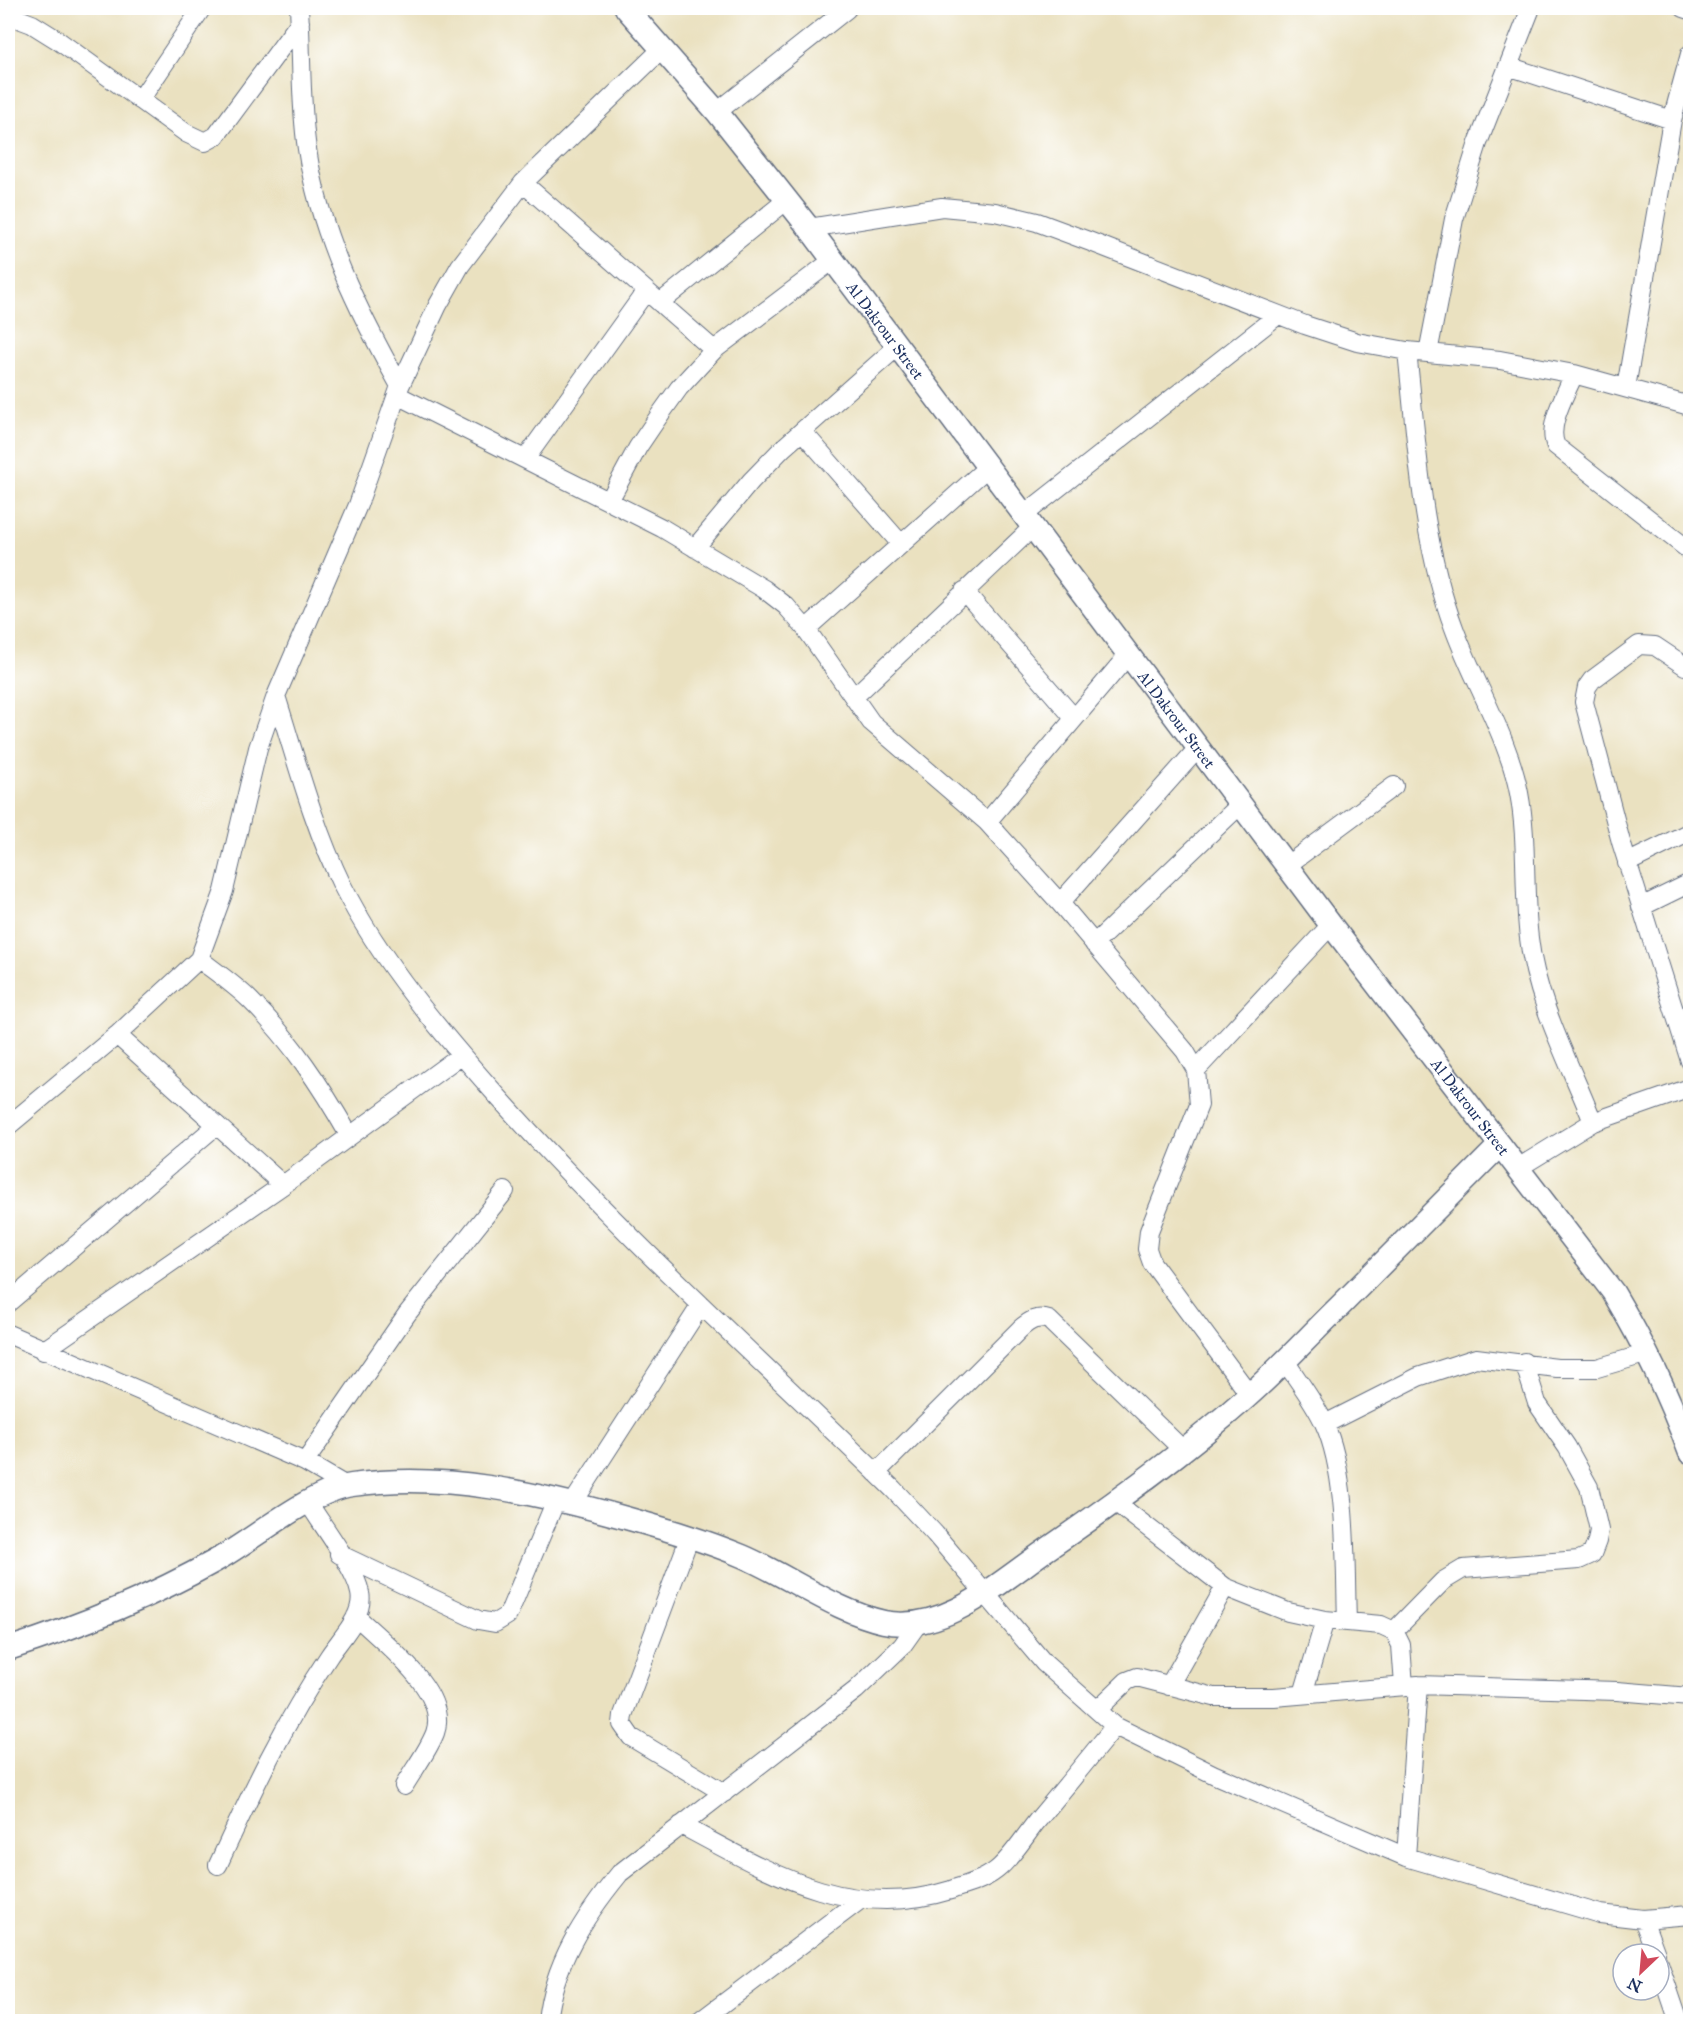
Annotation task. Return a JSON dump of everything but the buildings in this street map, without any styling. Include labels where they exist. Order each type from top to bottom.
[{"type":"street","points":[[140,100],[202,8]]},
{"type":"street","name":"Al Dakrour Street","points":[[626,8],[717,112],[809,228],[1286,866],[1613,1292],[1648,1353],[1672,1403],[1690,1453]]},
{"type":"street","points":[[1428,353],[1454,219],[1478,143],[1531,8]]},
{"type":"street","points":[[1684,8],[1690,10]]},
{"type":"street","points":[[717,112],[847,9]]},
{"type":"street","points":[[18,14],[199,141],[210,140],[216,136],[299,15]]},
{"type":"street","points":[[299,15],[307,148],[327,233],[360,315],[398,391],[695,548],[764,589],[786,606],[806,629],[871,722],[987,822],[1060,903],[1185,1051],[1196,1070],[1199,1105],[1149,1231],[1147,1249],[1161,1276],[1250,1395]]},
{"type":"street","points":[[8,1126],[117,1035],[199,959],[224,891],[258,748],[276,696],[358,505],[398,391],[460,266],[523,183],[662,49]]},
{"type":"street","points":[[1626,388],[1672,120],[1690,54]]},
{"type":"street","points":[[1508,66],[1672,120]]},
{"type":"street","points":[[523,183],[714,350]]},
{"type":"street","points":[[660,303],[787,200]]},
{"type":"street","points":[[809,228],[942,207],[994,212],[1070,234],[1278,315],[1357,342],[1407,351],[1500,360],[1574,374],[1690,406]]},
{"type":"street","points":[[609,501],[659,416],[679,388],[714,350],[833,260]]},
{"type":"street","points":[[526,458],[646,291]]},
{"type":"street","points":[[854,697],[964,591],[1029,520],[1278,315]]},
{"type":"street","points":[[695,548],[751,481],[802,431],[898,346]]},
{"type":"street","points":[[1407,351],[1422,496],[1437,574],[1453,628],[1506,752],[1519,793],[1529,939],[1536,975],[1593,1122]]},
{"type":"street","points":[[1574,374],[1553,427],[1552,438],[1556,446],[1690,551]]},
{"type":"street","points":[[802,431],[901,543]]},
{"type":"street","points":[[806,629],[989,466]]},
{"type":"street","points":[[964,591],[1074,718]]},
{"type":"street","points":[[1689,665],[1655,646],[1639,645],[1592,680],[1584,694],[1584,702],[1627,863],[1690,1061]]},
{"type":"street","points":[[987,822],[1129,654]]},
{"type":"street","points":[[276,696],[308,796],[341,883],[365,926],[461,1055],[591,1198],[876,1473],[935,1534],[1044,1663],[1115,1726],[1215,1775],[1406,1857],[1599,1914],[1643,1919],[1690,1915]]},
{"type":"street","points":[[1060,903],[1199,747]]},
{"type":"street","points":[[1286,866],[1394,786]]},
{"type":"street","points":[[1094,944],[1241,804]]},
{"type":"street","points":[[1627,863],[1690,832]]},
{"type":"street","points":[[1641,907],[1690,883]]},
{"type":"street","points":[[1196,1070],[1331,925]]},
{"type":"street","points":[[199,959],[249,999],[296,1052],[319,1083],[349,1135]]},
{"type":"street","points":[[117,1035],[283,1185]]},
{"type":"street","points":[[43,1351],[283,1185],[461,1055]]},
{"type":"street","points":[[1518,1168],[1593,1122],[1690,1088]]},
{"type":"street","points":[[8,1303],[217,1125]]},
{"type":"street","points":[[8,1649],[81,1626],[150,1596],[218,1560],[308,1502],[346,1486],[416,1480],[482,1485],[565,1502],[690,1536],[785,1575],[858,1614],[888,1623],[919,1622],[941,1617],[983,1593],[1115,1503],[1184,1452],[1250,1395],[1285,1361],[1500,1145]]},
{"type":"street","points":[[304,1462],[407,1314],[505,1191]]},
{"type":"street","points":[[339,1554],[478,1620],[495,1623],[508,1615],[565,1502],[701,1305]]},
{"type":"street","points":[[876,1473],[1020,1329],[1031,1320],[1041,1317],[1049,1320],[1184,1452]]},
{"type":"street","points":[[8,1334],[304,1462],[346,1486]]},
{"type":"street","points":[[1325,1424],[1387,1391],[1441,1369],[1476,1358],[1524,1362],[1557,1368],[1597,1368],[1648,1353]]},
{"type":"street","points":[[1285,1361],[1325,1424],[1343,1507],[1347,1622]]},
{"type":"street","points":[[1394,1631],[1443,1581],[1463,1569],[1579,1560],[1592,1554],[1596,1547],[1599,1530],[1589,1487],[1567,1447],[1537,1403],[1524,1362]]},
{"type":"street","points":[[218,1865],[287,1720],[356,1616],[360,1593],[308,1502]]},
{"type":"street","points":[[1115,1503],[1225,1587],[1288,1612],[1325,1620],[1381,1625],[1394,1631],[1401,1645],[1411,1686],[1406,1857]]},
{"type":"street","points":[[690,1536],[623,1715],[622,1724],[631,1737],[724,1793]]},
{"type":"street","points":[[1169,1686],[1225,1587]]},
{"type":"street","points":[[356,1616],[427,1687],[437,1707],[435,1733],[404,1786]]},
{"type":"street","points":[[1303,1694],[1325,1620]]},
{"type":"street","points":[[547,2022],[551,1992],[563,1959],[591,1911],[620,1873],[882,1668],[903,1646],[919,1622]]},
{"type":"street","points":[[1097,1710],[1133,1678],[1142,1678],[1214,1697],[1303,1694],[1411,1686],[1617,1691],[1690,1697]]},
{"type":"street","points":[[681,1825],[778,1876],[815,1890],[860,1900],[912,1900],[929,1897],[989,1876],[1000,1867],[1115,1726]]},
{"type":"street","points":[[699,2022],[860,1900]]},
{"type":"street","points":[[1643,1919],[1652,1942]]},
{"type":"street","points":[[1671,1998],[1679,2022]]}]
